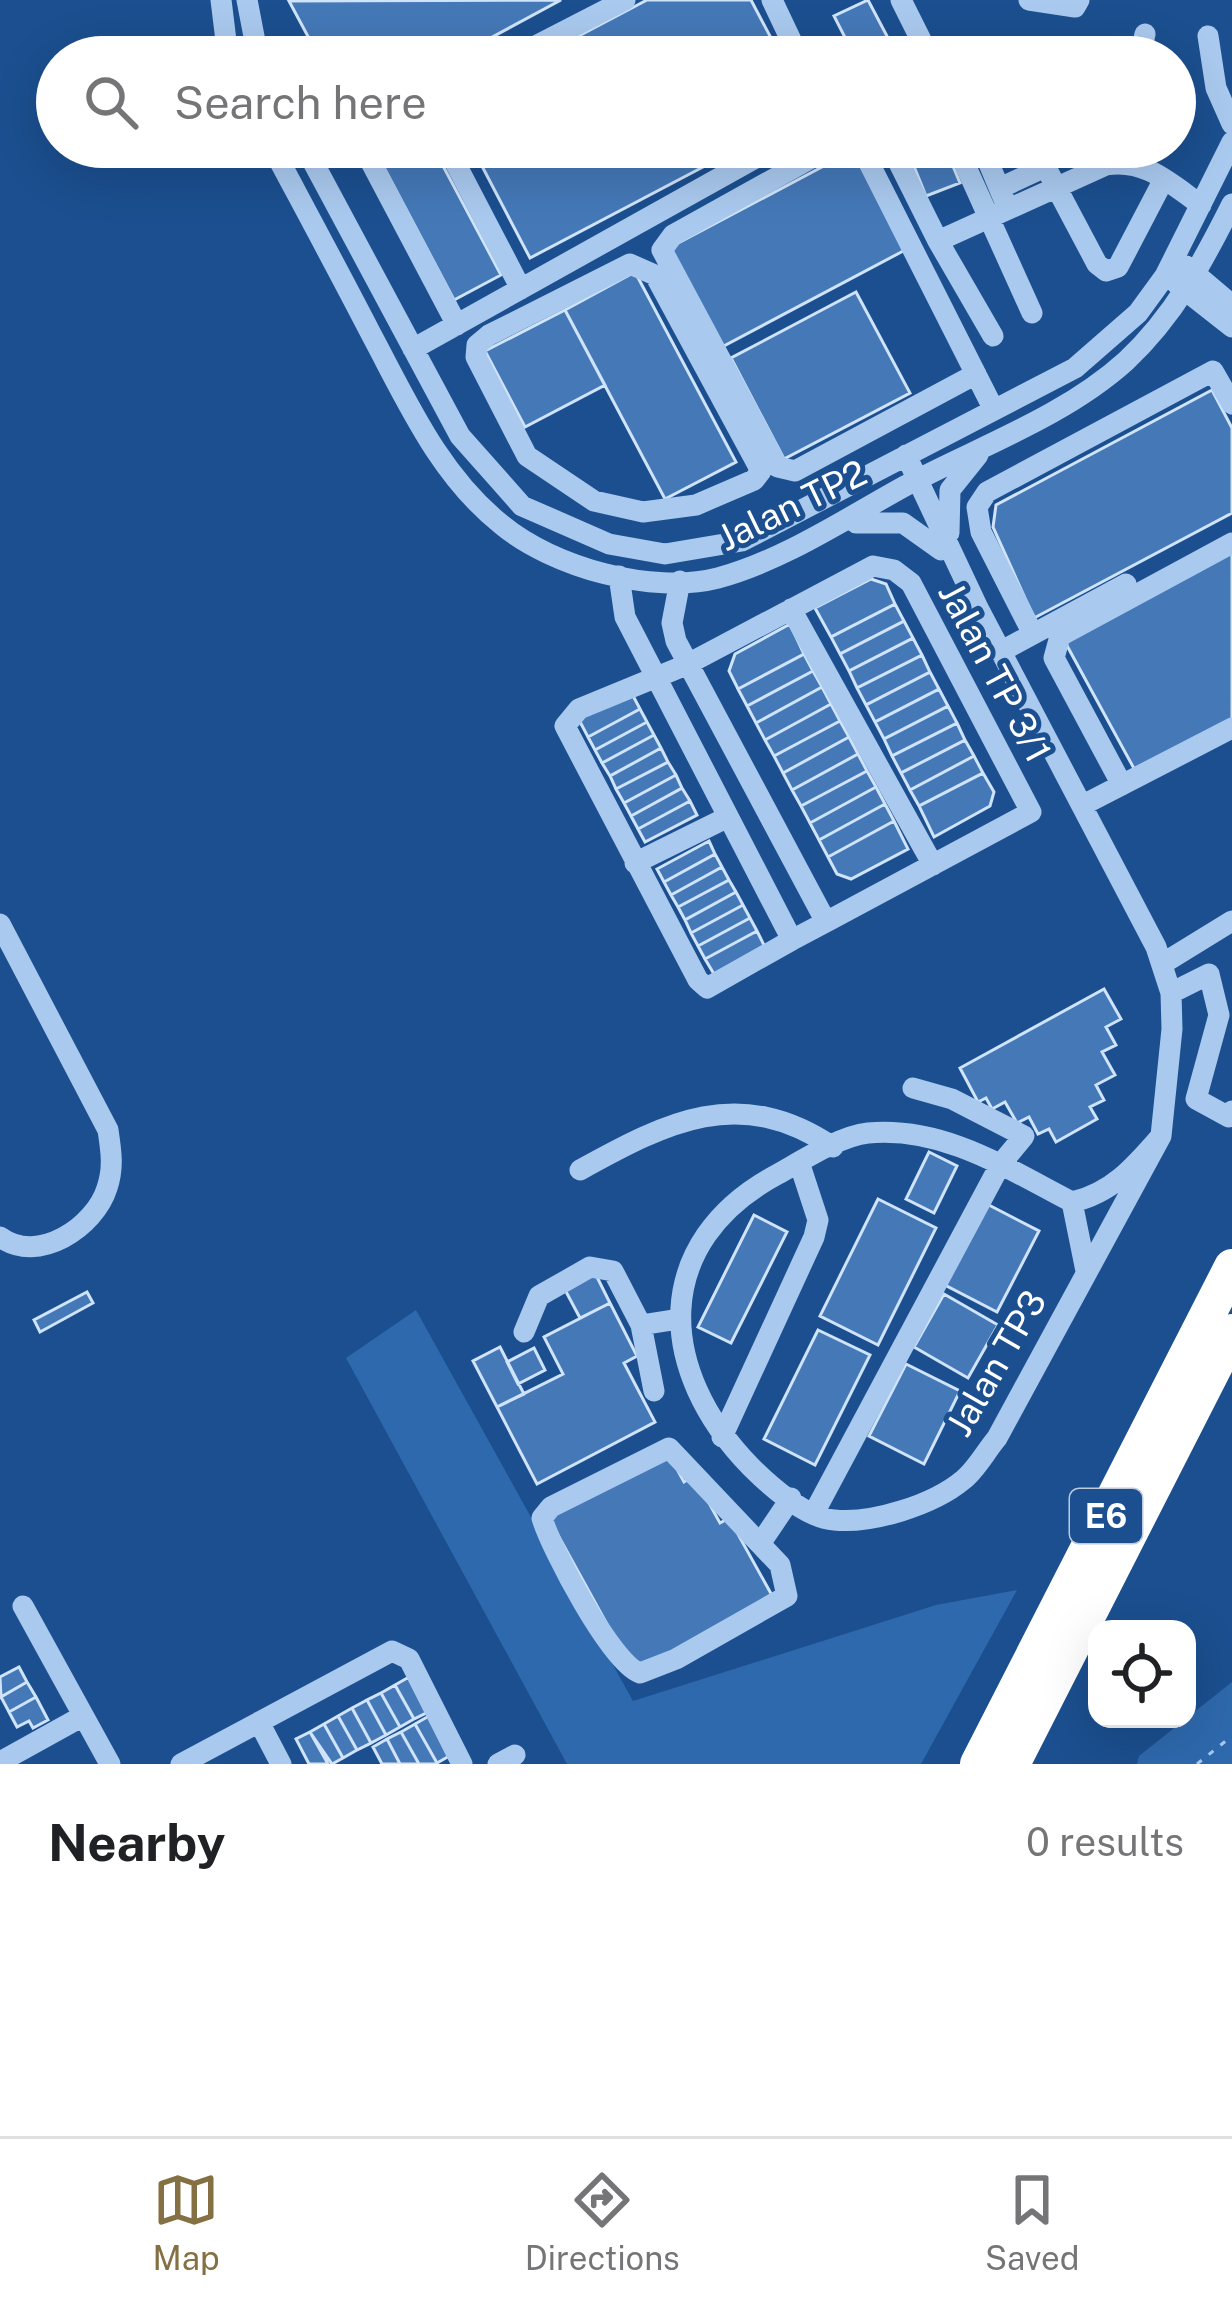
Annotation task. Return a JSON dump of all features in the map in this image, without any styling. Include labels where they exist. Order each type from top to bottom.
[{"type":"highway","name":"E6","points":[[978,1764],[1232,1267]]},
{"type":"highway","name":"E6","points":[[1012,1764],[1232,1332]]},
{"type":"street","points":[[221,0],[225,36]]},
{"type":"street","points":[[247,0],[254,36]]},
{"type":"street","points":[[555,36],[625,0]]},
{"type":"street","points":[[772,0],[789,36]]},
{"type":"street","points":[[901,0],[919,36]]},
{"type":"street","points":[[1030,0],[1061,7],[1075,7],[1078,0]]},
{"type":"street","points":[[1208,36],[1216,88],[1232,124]]},
{"type":"street","name":"Jalan TP2","points":[[316,168],[460,436],[500,482],[522,506],[544,516],[609,544],[665,554],[742,542],[1075,368],[1138,313],[1170,268],[1232,142]]},
{"type":"street","name":"Jalan TP2","points":[[283,168],[446,466],[504,528],[538,548],[619,576],[680,581],[716,578],[843,524],[910,483],[1088,391],[1149,338],[1192,282],[1232,204]]},
{"type":"street","points":[[374,168],[457,325]]},
{"type":"street","points":[[458,168],[521,289]]},
{"type":"street","points":[[413,349],[737,168]]},
{"type":"street","points":[[793,168],[673,235],[662,250],[778,466],[795,471],[976,374]]},
{"type":"street","points":[[873,168],[994,410]]},
{"type":"street","points":[[901,168],[993,336]]},
{"type":"street","points":[[965,168],[1033,313]]},
{"type":"street","points":[[991,168],[1004,198]]},
{"type":"street","points":[[938,242],[986,219],[1004,198],[1044,168]]},
{"type":"street","points":[[1046,168],[1096,264],[1106,271],[1118,267],[1164,179]]},
{"type":"street","points":[[1147,168],[1202,205]]},
{"type":"street","points":[[630,264],[655,275],[761,471],[754,480],[696,505],[644,512],[594,501],[526,456],[476,357],[477,345],[630,264]]},
{"type":"street","points":[[1170,268],[1228,306]]},
{"type":"street","points":[[1033,634],[981,532],[976,507],[987,491],[1213,371],[1232,404]]},
{"type":"street","points":[[947,549],[950,490],[969,463],[996,439]]},
{"type":"street","points":[[500,482],[526,456]]},
{"type":"street","name":"Jalan TP3","points":[[814,1513],[834,1521],[904,1510],[962,1480],[997,1438],[1161,1136],[1171,993],[1162,964],[899,459]]},
{"type":"street","points":[[843,524],[882,519],[903,523],[947,549]]},
{"type":"street","points":[[1000,652],[1232,528]]},
{"type":"street","points":[[1122,785],[1054,658],[1060,636],[1232,543]]},
{"type":"street","name":"Jalan TP 3/1","points":[[872,566],[894,570],[911,583],[1031,812],[707,988],[635,863],[565,726],[579,709],[657,676],[872,566]]},
{"type":"street","points":[[619,576],[625,617],[792,940]]},
{"type":"street","points":[[680,581],[672,623],[686,665],[826,922]]},
{"type":"street","points":[[791,609],[932,865]]},
{"type":"street","points":[[1083,805],[1232,728]]},
{"type":"street","points":[[635,863],[728,817]]},
{"type":"street","points":[[1162,964],[1232,921]]},
{"type":"street","points":[[0,924],[108,1130],[112,1164],[106,1193],[61,1240],[38,1247],[0,1238]]},
{"type":"street","points":[[1196,943],[1220,1016],[1196,1099],[1229,1117],[1232,1112]]},
{"type":"street","points":[[1171,993],[1209,974]]},
{"type":"street","points":[[914,1088],[952,1099],[1024,1136],[1000,1165],[814,1513],[767,1483],[722,1437],[688,1366],[679,1319],[688,1262],[736,1196],[832,1147],[865,1133],[924,1135],[1000,1165],[1072,1202],[1082,1231],[1086,1272]]},
{"type":"street","points":[[580,1170],[667,1123],[716,1117],[771,1117],[805,1129],[832,1147]]},
{"type":"street","points":[[1072,1202],[1115,1183],[1161,1136]]},
{"type":"street","points":[[722,1437],[814,1238],[818,1220],[799,1162]]},
{"type":"street","points":[[524,1332],[538,1296],[590,1267],[613,1271],[641,1324],[654,1391]]},
{"type":"street","points":[[641,1324],[679,1319]]},
{"type":"street","points":[[669,1448],[760,1544],[780,1565],[787,1596],[676,1659],[640,1673],[628,1666],[591,1614],[542,1518],[567,1498],[669,1448]]},
{"type":"street","points":[[760,1544],[790,1498]]},
{"type":"street","points":[[23,1606],[110,1764]]},
{"type":"street","points":[[181,1764],[392,1651],[402,1652],[462,1764]]},
{"type":"street","points":[[0,1762],[83,1716]]},
{"type":"street","points":[[259,1722],[281,1764]]},
{"type":"path","points":[[1197,1764],[1232,1736]]},
{"type":"shaded area","points":[[416,1310],[633,1701],[936,1605],[1017,1590],[921,1764],[567,1764],[346,1358]]},
{"type":"shaded area","points":[[1232,1682],[1232,1764],[1137,1764],[1139,1756],[1174,1728],[1196,1728],[1196,1711]]},
{"type":"building","points":[[561,0],[494,36],[308,36],[289,1]]},
{"type":"building","points":[[647,0],[751,0],[770,36],[579,36]]},
{"type":"building","points":[[868,0],[887,36],[844,36],[834,16]]},
{"type":"building","points":[[384,168],[444,168],[501,275],[454,300]]},
{"type":"building","points":[[483,168],[701,168],[530,258]]},
{"type":"building","points":[[820,168],[864,168],[907,249],[720,348],[667,249]]},
{"type":"building","points":[[915,168],[954,168],[960,183],[926,196]]},
{"type":"building","points":[[635,272],[736,462],[665,499],[565,310]]},
{"type":"building","points":[[856,292],[910,393],[784,459],[731,358]]},
{"type":"building","points":[[565,310],[605,385],[525,427],[485,351]]},
{"type":"building","points":[[1212,390],[1232,428],[1232,513],[1034,618],[993,527],[996,505]]},
{"type":"building","points":[[1232,551],[1232,722],[1137,774],[1065,642]]},
{"type":"building","points":[[871,579],[886,584],[895,604],[831,637],[815,608]]},
{"type":"building","points":[[895,604],[904,621],[840,654],[831,637]]},
{"type":"building","points":[[904,621],[913,638],[849,671],[840,654]]},
{"type":"building","points":[[790,624],[804,654],[738,689],[729,671],[735,654]]},
{"type":"building","points":[[913,638],[922,655],[857,688],[849,671]]},
{"type":"building","points":[[804,654],[813,671],[747,706],[738,689]]},
{"type":"building","points":[[922,655],[930,672],[866,705],[857,688]]},
{"type":"building","points":[[813,671],[822,687],[756,723],[747,706]]},
{"type":"building","points":[[930,672],[939,689],[875,722],[866,705]]},
{"type":"building","points":[[822,687],[831,704],[765,740],[756,723]]},
{"type":"building","points":[[939,689],[948,706],[884,739],[875,722]]},
{"type":"building","points":[[630,690],[640,709],[588,737],[578,718]]},
{"type":"building","points":[[831,704],[840,721],[774,756],[765,740]]},
{"type":"building","points":[[948,706],[957,723],[892,756],[884,739]]},
{"type":"building","points":[[640,709],[647,722],[595,750],[588,737]]},
{"type":"building","points":[[840,721],[849,737],[783,773],[774,756]]},
{"type":"building","points":[[647,722],[654,735],[602,763],[595,750]]},
{"type":"building","points":[[957,723],[965,740],[901,773],[892,756]]},
{"type":"building","points":[[654,735],[661,748],[610,776],[602,763]]},
{"type":"building","points":[[849,737],[858,754],[792,790],[783,773]]},
{"type":"building","points":[[965,740],[974,756],[910,790],[901,773]]},
{"type":"building","points":[[661,748],[668,762],[616,789],[610,776]]},
{"type":"building","points":[[858,754],[867,771],[801,806],[792,790]]},
{"type":"building","points":[[974,756],[983,773],[919,806],[910,790]]},
{"type":"building","points":[[668,762],[676,775],[624,803],[616,789]]},
{"type":"building","points":[[867,771],[876,787],[810,823],[801,806]]},
{"type":"building","points":[[983,773],[994,792],[990,806],[934,837],[919,806]]},
{"type":"building","points":[[676,775],[682,788],[631,816],[624,803]]},
{"type":"building","points":[[876,787],[885,804],[819,840],[810,823]]},
{"type":"building","points":[[682,788],[690,801],[638,829],[631,816]]},
{"type":"building","points":[[690,801],[697,815],[645,842],[638,829]]},
{"type":"building","points":[[885,804],[894,821],[828,857],[819,840]]},
{"type":"building","points":[[894,821],[908,849],[851,879],[837,874],[828,857]]},
{"type":"building","points":[[709,841],[715,854],[664,882],[657,869]]},
{"type":"building","points":[[715,854],[722,867],[671,895],[664,882]]},
{"type":"building","points":[[722,867],[729,880],[678,907],[671,895]]},
{"type":"building","points":[[729,880],[736,892],[685,920],[678,907]]},
{"type":"building","points":[[736,892],[743,905],[691,933],[685,920]]},
{"type":"building","points":[[743,905],[750,918],[698,946],[691,933]]},
{"type":"building","points":[[750,918],[757,931],[705,959],[698,946]]},
{"type":"building","points":[[757,931],[765,947],[714,974],[705,959]]},
{"type":"building","points":[[1104,989],[1121,1019],[1106,1027],[1116,1045],[1102,1052],[1115,1075],[1096,1085],[1104,1100],[1090,1107],[1097,1119],[1056,1142],[1049,1129],[1038,1134],[1029,1117],[1017,1123],[1005,1102],[992,1109],[986,1098],[978,1102],[960,1068]]},
{"type":"building","points":[[929,1152],[957,1166],[934,1213],[906,1199]]},
{"type":"building","points":[[878,1199],[936,1228],[878,1345],[820,1316]]},
{"type":"building","points":[[985,1203],[1039,1231],[997,1312],[943,1284]]},
{"type":"building","points":[[754,1215],[787,1232],[731,1343],[698,1327]]},
{"type":"building","points":[[595,1273],[610,1303],[580,1318],[564,1288]]},
{"type":"building","points":[[87,1292],[93,1303],[40,1332],[34,1320]]},
{"type":"building","points":[[944,1294],[998,1325],[968,1378],[914,1347]]},
{"type":"building","points":[[610,1303],[637,1356],[624,1363],[655,1422],[537,1484],[497,1407],[563,1374],[544,1337]]},
{"type":"building","points":[[818,1330],[870,1355],[815,1465],[764,1439]]},
{"type":"building","points":[[500,1347],[524,1394],[497,1407],[473,1361]]},
{"type":"building","points":[[534,1348],[545,1370],[518,1384],[507,1362]]},
{"type":"building","points":[[906,1364],[960,1391],[924,1464],[869,1436]]},
{"type":"building","points":[[667,1451],[684,1482],[694,1476],[720,1523],[729,1518],[774,1599],[635,1675],[548,1517]]},
{"type":"building","points":[[19,1667],[27,1682],[1,1697],[0,1677]]},
{"type":"building","points":[[409,1677],[428,1712],[414,1719],[395,1685]]},
{"type":"building","points":[[27,1682],[36,1697],[9,1712],[1,1697]]},
{"type":"building","points":[[395,1685],[414,1719],[400,1727],[381,1693]]},
{"type":"building","points":[[381,1693],[400,1727],[386,1735],[367,1700]]},
{"type":"building","points":[[36,1697],[48,1720],[33,1728],[29,1721],[17,1727],[9,1712]]},
{"type":"building","points":[[367,1700],[386,1735],[371,1743],[352,1708]]},
{"type":"building","points":[[352,1708],[371,1743],[357,1750],[338,1716]]},
{"type":"building","points":[[338,1716],[357,1750],[343,1758],[324,1724]]},
{"type":"building","points":[[429,1716],[451,1755],[437,1763],[415,1724]]},
{"type":"building","points":[[324,1724],[343,1758],[332,1764],[310,1732]]},
{"type":"building","points":[[415,1724],[437,1763],[419,1764],[401,1732]]},
{"type":"building","points":[[310,1732],[328,1764],[309,1764],[296,1739]]},
{"type":"building","points":[[401,1732],[419,1764],[400,1764],[387,1739]]},
{"type":"building","points":[[387,1739],[400,1764],[382,1764],[373,1747]]}]
